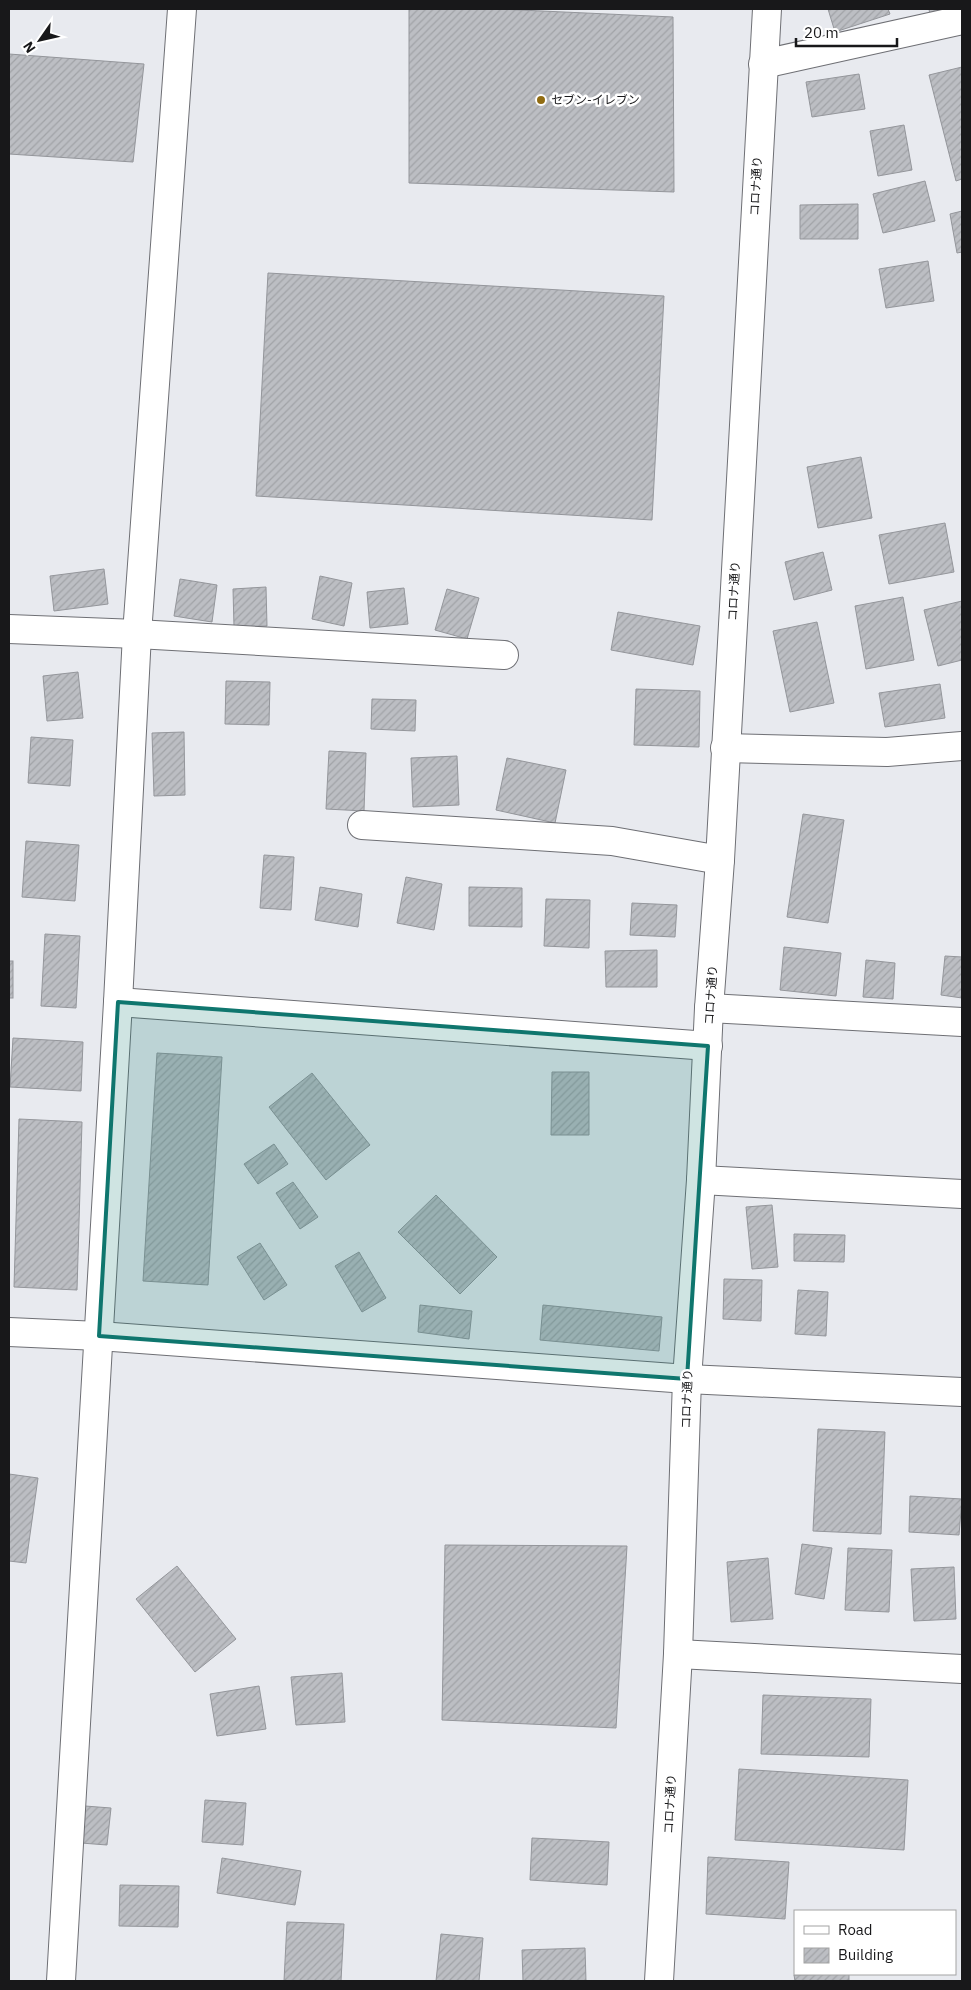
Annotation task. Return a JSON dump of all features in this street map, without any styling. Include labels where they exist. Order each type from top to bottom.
[{"type":"street","points":[[62,1981],[137,634],[182,9]]},
{"type":"street","name":"コロナ通り","points":[[660,1981],[678,1654],[687,1379],[701,1180],[709,1008],[720,860],[767,9]]},
{"type":"street","points":[[763,64],[962,20]]},
{"type":"street","points":[[9,628],[504,655]]},
{"type":"street","points":[[725,748],[887,752],[962,746]]},
{"type":"street","points":[[362,825],[612,841],[720,860]]},
{"type":"street","points":[[118,1002],[708,1046]]},
{"type":"street","points":[[709,1008],[962,1022]]},
{"type":"street","points":[[701,1180],[962,1194]]},
{"type":"street","points":[[9,1332],[99,1336],[687,1379],[962,1392]]},
{"type":"street","points":[[678,1654],[962,1669]]},
{"type":"highlighted area","points":[[118,1002],[708,1046],[687,1379],[99,1336]]},
{"type":"building","name":"セブン-イレブン","points":[[409,9],[498,9],[673,17],[674,192],[409,183]]},
{"type":"building","points":[[828,9],[888,9],[890,14],[835,32]]},
{"type":"building","points":[[929,9],[959,9],[930,15]]},
{"type":"building","points":[[9,54],[144,64],[133,162],[9,154]]},
{"type":"building","points":[[962,67],[962,179],[956,181],[929,75]]},
{"type":"building","points":[[859,74],[865,109],[812,117],[806,82]]},
{"type":"building","points":[[904,125],[912,170],[878,176],[870,131]]},
{"type":"building","points":[[925,181],[935,221],[883,233],[873,194]]},
{"type":"building","points":[[858,204],[858,239],[800,239],[800,205]]},
{"type":"building","points":[[962,211],[962,252],[957,253],[950,214]]},
{"type":"building","points":[[928,261],[934,301],[886,308],[879,269]]},
{"type":"building","points":[[268,273],[664,296],[652,520],[256,496]]},
{"type":"building","points":[[861,457],[872,518],[818,528],[807,467]]},
{"type":"building","points":[[945,523],[954,572],[889,584],[879,535]]},
{"type":"building","points":[[823,552],[832,590],[794,600],[785,562]]},
{"type":"building","points":[[104,569],[108,604],[54,611],[50,576]]},
{"type":"building","points":[[320,576],[352,583],[344,626],[312,619]]},
{"type":"building","points":[[180,579],[217,585],[212,622],[174,616]]},
{"type":"building","points":[[266,587],[267,626],[234,627],[233,589]]},
{"type":"building","points":[[404,588],[408,624],[370,628],[367,592]]},
{"type":"building","points":[[447,589],[479,598],[467,639],[435,630]]},
{"type":"building","points":[[903,597],[914,660],[866,669],[855,606]]},
{"type":"building","points":[[962,601],[962,660],[938,666],[924,610]]},
{"type":"building","points":[[618,612],[700,626],[693,665],[611,650]]},
{"type":"building","points":[[817,622],[834,703],[790,712],[773,631]]},
{"type":"building","points":[[78,672],[83,718],[47,721],[43,676]]},
{"type":"building","points":[[226,681],[270,682],[269,725],[225,724]]},
{"type":"building","points":[[940,684],[945,718],[885,727],[879,693]]},
{"type":"building","points":[[636,689],[700,691],[699,747],[634,745]]},
{"type":"building","points":[[372,699],[416,700],[415,731],[371,729]]},
{"type":"building","points":[[184,732],[185,795],[154,796],[152,733]]},
{"type":"building","points":[[31,737],[73,740],[70,786],[28,783]]},
{"type":"building","points":[[329,751],[366,753],[364,811],[326,809]]},
{"type":"building","points":[[457,756],[459,805],[413,807],[411,758]]},
{"type":"building","points":[[507,758],[566,770],[555,823],[496,810]]},
{"type":"building","points":[[803,814],[844,820],[828,923],[787,917]]},
{"type":"building","points":[[26,841],[79,845],[75,901],[22,897]]},
{"type":"building","points":[[264,855],[294,857],[291,910],[260,908]]},
{"type":"building","points":[[406,877],[442,884],[434,930],[397,923]]},
{"type":"building","points":[[320,887],[362,894],[358,927],[315,920]]},
{"type":"building","points":[[469,887],[522,888],[522,927],[469,926]]},
{"type":"building","points":[[546,899],[590,900],[589,948],[544,946]]},
{"type":"building","points":[[632,903],[677,905],[675,937],[630,935]]},
{"type":"building","points":[[45,934],[80,936],[76,1008],[41,1006]]},
{"type":"building","points":[[784,947],[841,953],[836,996],[780,990]]},
{"type":"building","points":[[657,950],[657,987],[606,987],[605,951]]},
{"type":"building","points":[[945,956],[962,957],[962,998],[941,995]]},
{"type":"building","points":[[866,960],[895,963],[893,999],[863,997]]},
{"type":"building","points":[[9,961],[13,961],[13,998],[9,998]]},
{"type":"building","points":[[13,1038],[83,1042],[81,1091],[10,1087]]},
{"type":"building","points":[[157,1053],[222,1057],[208,1285],[143,1281]]},
{"type":"building","points":[[552,1072],[589,1072],[589,1135],[551,1135]]},
{"type":"building","points":[[312,1073],[370,1145],[326,1180],[269,1107]]},
{"type":"building","points":[[19,1119],[82,1122],[77,1290],[14,1287]]},
{"type":"building","points":[[274,1144],[288,1164],[258,1184],[244,1164]]},
{"type":"building","points":[[293,1182],[318,1217],[300,1229],[276,1193]]},
{"type":"building","points":[[436,1195],[497,1257],[460,1294],[398,1232]]},
{"type":"building","points":[[772,1205],[778,1267],[752,1269],[746,1207]]},
{"type":"building","points":[[794,1234],[845,1235],[844,1262],[794,1261]]},
{"type":"building","points":[[260,1243],[287,1285],[264,1300],[237,1257]]},
{"type":"building","points":[[359,1252],[386,1298],[362,1312],[335,1266]]},
{"type":"building","points":[[724,1279],[762,1280],[761,1321],[723,1319]]},
{"type":"building","points":[[798,1290],[828,1292],[826,1336],[795,1334]]},
{"type":"building","points":[[420,1305],[472,1311],[469,1339],[418,1332]]},
{"type":"building","points":[[543,1305],[662,1317],[659,1351],[540,1340]]},
{"type":"building","points":[[818,1429],[885,1432],[881,1534],[813,1531]]},
{"type":"building","points":[[9,1474],[38,1478],[26,1563],[9,1561]]},
{"type":"building","points":[[910,1496],[962,1499],[959,1535],[909,1532]]},
{"type":"building","points":[[802,1544],[832,1548],[824,1599],[795,1594]]},
{"type":"building","points":[[445,1545],[627,1546],[616,1728],[442,1720]]},
{"type":"building","points":[[848,1548],[892,1550],[889,1612],[845,1610]]},
{"type":"building","points":[[768,1558],[773,1619],[731,1622],[727,1562]]},
{"type":"building","points":[[177,1566],[236,1639],[195,1672],[136,1599]]},
{"type":"building","points":[[954,1567],[956,1619],[914,1621],[911,1569]]},
{"type":"building","points":[[342,1673],[345,1722],[296,1725],[291,1677]]},
{"type":"building","points":[[259,1686],[266,1729],[217,1736],[210,1694]]},
{"type":"building","points":[[763,1695],[871,1699],[869,1757],[761,1754]]},
{"type":"building","points":[[739,1769],[908,1780],[904,1850],[735,1840]]},
{"type":"building","points":[[205,1800],[246,1803],[243,1845],[202,1842]]},
{"type":"building","points":[[85,1806],[111,1808],[107,1845],[81,1843]]},
{"type":"building","points":[[532,1838],[609,1842],[607,1885],[530,1880]]},
{"type":"building","points":[[708,1857],[789,1862],[785,1919],[706,1914]]},
{"type":"building","points":[[222,1858],[301,1871],[295,1905],[217,1893]]},
{"type":"building","points":[[120,1885],[179,1886],[178,1927],[119,1926]]},
{"type":"building","points":[[287,1922],[344,1924],[341,1981],[284,1981]]},
{"type":"building","points":[[441,1934],[483,1938],[479,1981],[436,1981]]},
{"type":"building","points":[[585,1948],[586,1981],[523,1981],[522,1950]]},
{"type":"building","points":[[794,1975],[849,1975],[849,1981],[795,1981]]},
{"type":"place","name":"セブン-イレブン","points":[[541,100]]}]
